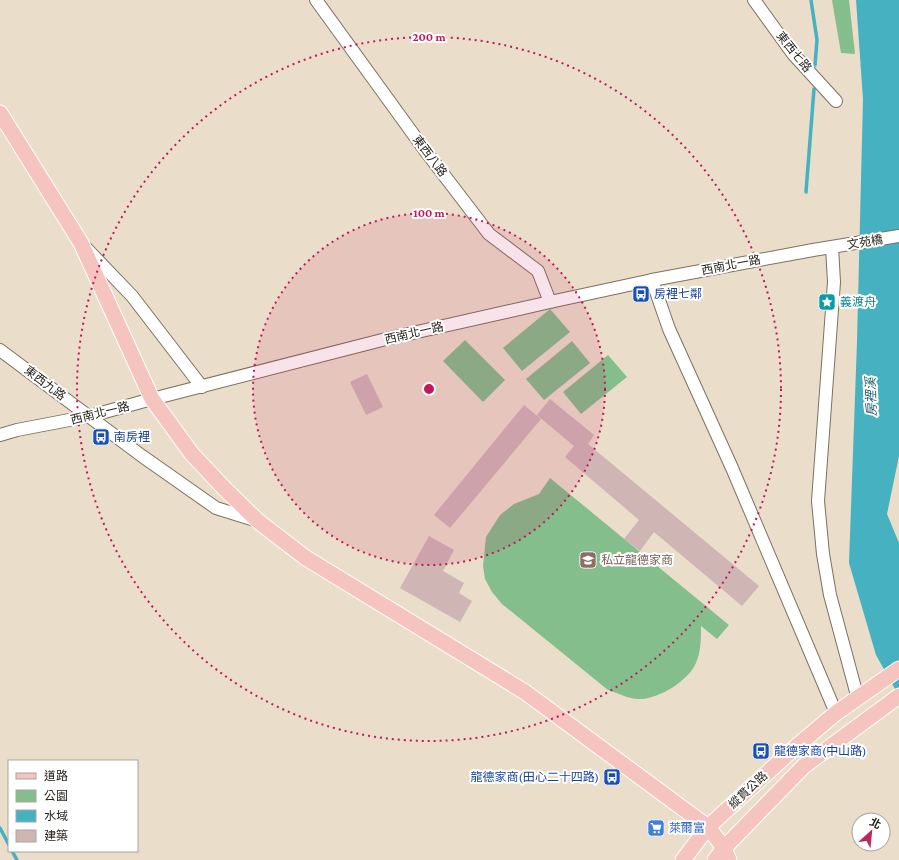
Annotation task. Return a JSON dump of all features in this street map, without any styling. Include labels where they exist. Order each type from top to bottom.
[{"type":"main road","points":[[0,113],[81,243],[152,399],[192,454],[259,522],[306,558],[525,692],[708,827],[723,856]]},
{"type":"main road","name":"縱貫公路","points":[[683,860],[708,827],[791,750],[836,713],[899,670]]},
{"type":"main road","name":"縱貫公路","points":[[723,856],[804,766],[899,696]]},
{"type":"street","name":"東西八路","points":[[316,0],[424,149],[489,234],[538,271],[550,302]]},
{"type":"street","name":"東西七路","points":[[754,0],[794,54],[836,101]]},
{"type":"street","name":"文苑橋","points":[[832,247],[899,236]]},
{"type":"street","points":[[81,243],[132,296],[202,387]]},
{"type":"street","name":"西南北一路","points":[[0,436],[17,430],[90,416],[386,339],[652,280],[832,247]]},
{"type":"street","points":[[832,247],[834,282],[818,501],[823,554],[830,595],[858,699]]},
{"type":"street","points":[[652,280],[669,329],[732,468],[836,713]]},
{"type":"street","name":"東西九路","points":[[0,350],[216,508],[259,522]]},
{"type":"green space","points":[[832,0],[849,0],[855,54],[841,53]]},
{"type":"green space","points":[[550,309],[570,332],[522,371],[503,348]]},
{"type":"green space","points":[[465,340],[505,380],[483,402],[443,361]]},
{"type":"green space","points":[[572,341],[590,363],[544,400],[526,379]]},
{"type":"green space","points":[[608,355],[627,377],[581,414],[563,392]]},
{"type":"green space","points":[[550,478],[729,625],[717,639],[701,626],[700,649],[696,663],[687,676],[665,692],[648,698],[637,699],[608,690],[502,604],[492,592],[485,579],[483,566],[486,537],[500,515],[514,504],[539,494]]},
{"type":"water","name":"房裡溪","points":[[856,0],[899,0],[899,456],[887,514],[899,543],[899,696],[876,655],[849,563],[857,342],[863,99]]},
{"type":"building","points":[[367,374],[383,407],[366,415],[350,382]]},
{"type":"building","points":[[550,399],[594,435],[588,444],[759,586],[742,606],[654,532],[640,551],[624,539],[639,520],[565,457],[574,446],[537,415]]},
{"type":"building","points":[[524,405],[541,419],[450,528],[434,515]]},
{"type":"building","points":[[429,536],[454,550],[443,571],[464,583],[459,593],[472,601],[460,622],[400,588]]},
{"type":"waterway","points":[[811,0],[817,40],[815,65]]},
{"type":"waterway","points":[[806,192],[814,89]]},
{"type":"waterway","points":[[0,828],[8,843]]},
{"type":"waterway","points":[[13,852],[17,860]]},
{"type":"place","name":"房裡七鄰","points":[[641,294]]},
{"type":"place","name":"義渡舟","points":[[827,302]]},
{"type":"place","name":"南房裡","points":[[101,437]]},
{"type":"place","name":"私立龍德家商","points":[[588,560]]},
{"type":"place","name":"龍德家商(中山路)","points":[[761,751]]},
{"type":"place","name":"龍德家商(田心二十四路)","points":[[612,777]]},
{"type":"place","name":"萊爾富","points":[[656,828]]}]
